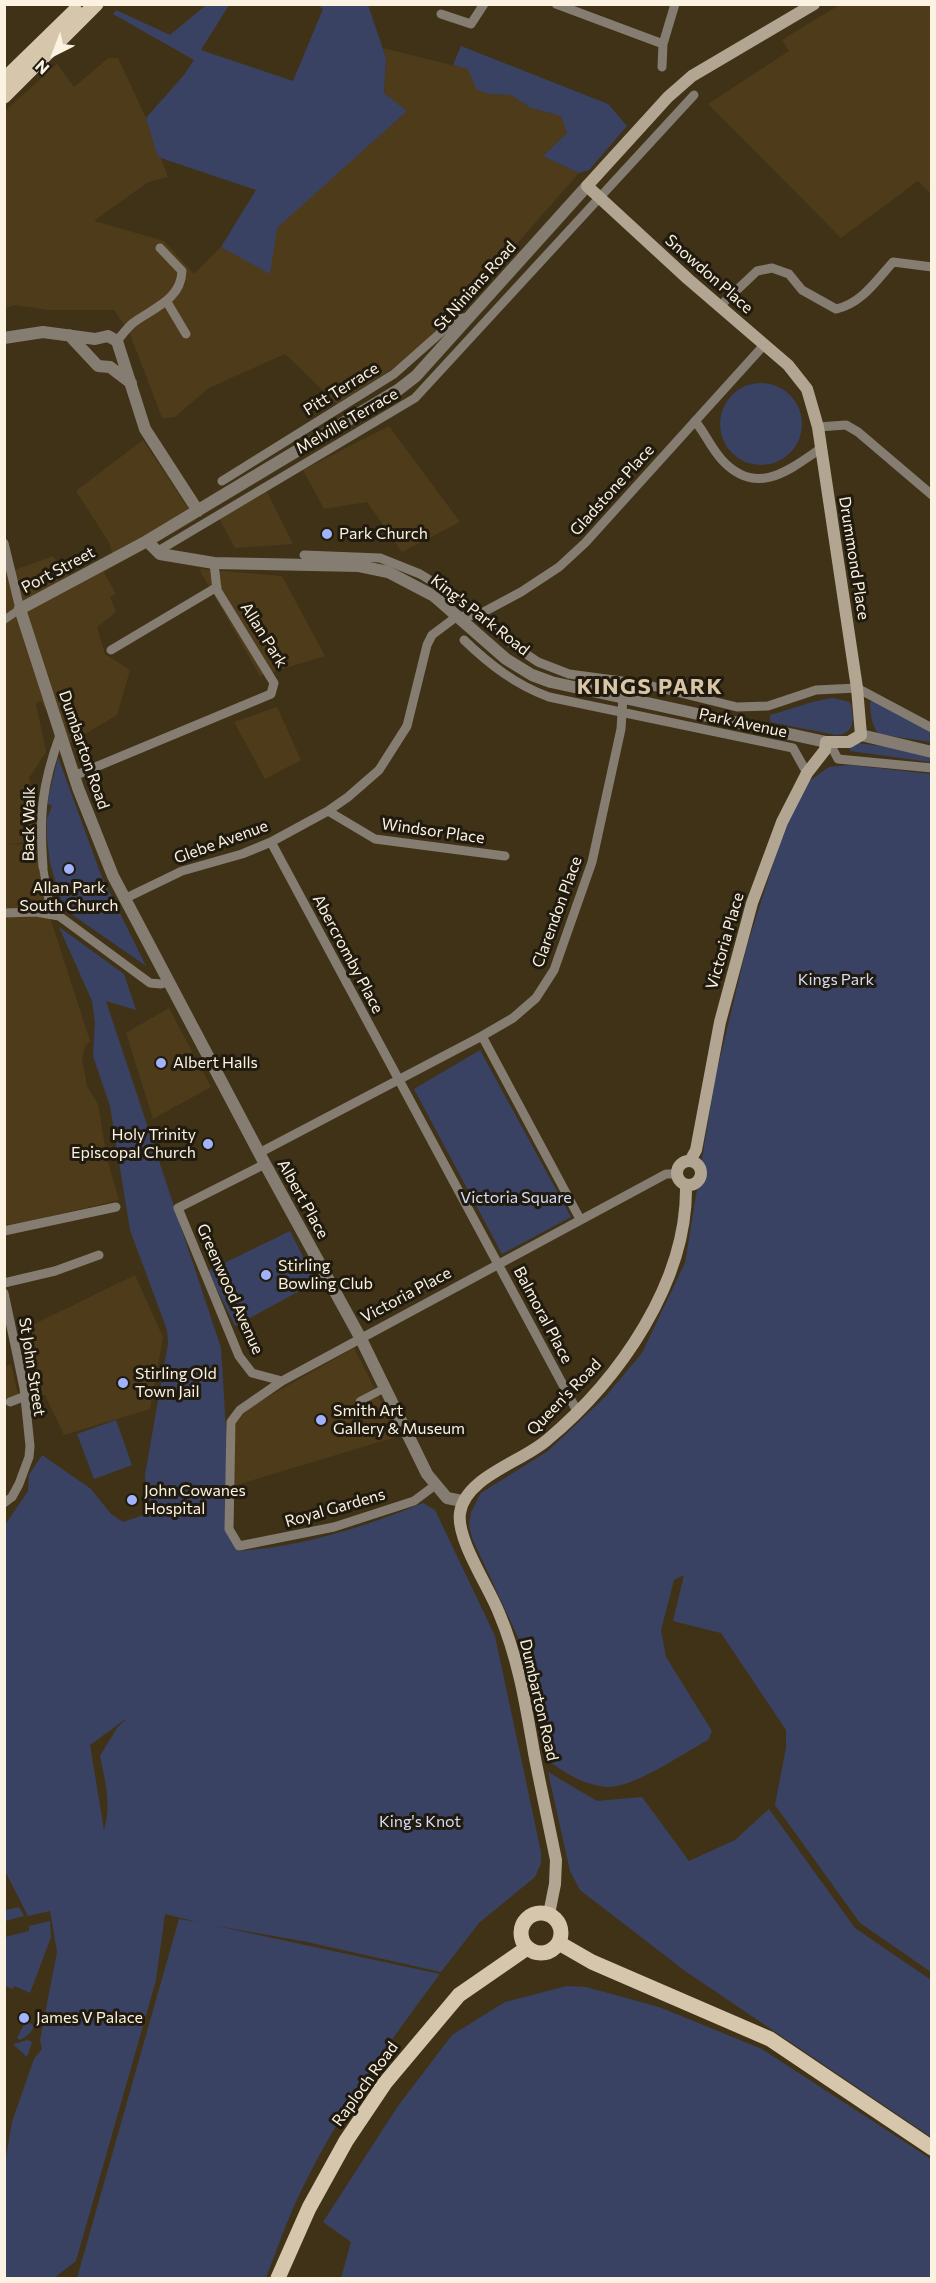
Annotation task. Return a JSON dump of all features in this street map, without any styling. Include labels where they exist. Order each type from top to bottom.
[{"type":"main road","points":[[4,80],[82,4]]},
{"type":"main road","points":[[4,96],[96,4]]},
{"type":"main road","name":"St Ninians Road","points":[[587,186],[668,97],[692,76],[814,4]]},
{"type":"main road","name":"Snowdon Place","points":[[587,186],[788,365],[807,389]]},
{"type":"main road","name":"Drummond Place","points":[[807,389],[818,427],[857,688],[861,735]]},
{"type":"main road","name":"King's Park Road","points":[[827,742],[849,742],[861,735]]},
{"type":"main road","name":"Victoria Place","points":[[690,1161],[696,1150],[727,991],[752,903],[778,831],[807,773],[825,750],[827,742]]},
{"type":"main road","points":[[690,1161],[697,1165],[700,1175],[697,1182],[686,1185],[680,1181],[677,1174],[681,1164],[690,1161]]},
{"type":"main road","name":"Queen's Road","points":[[462,1501],[477,1484],[535,1450],[607,1379],[651,1312],[678,1248],[687,1207],[686,1185]]},
{"type":"main road","name":"Dumbarton Road","points":[[462,1501],[459,1516],[462,1533],[499,1613],[525,1700],[555,1860],[555,1884],[549,1914]]},
{"type":"main road","points":[[549,1914],[559,1924],[561,1930],[558,1943],[544,1953],[527,1948],[521,1936],[524,1922],[532,1915],[549,1914]]},
{"type":"main road","points":[[558,1943],[592,1962],[770,2039],[932,2148]]},
{"type":"main road","name":"Raploch Road","points":[[278,2278],[309,2208],[346,2141],[385,2083],[459,1995],[527,1948]]},
{"type":"street","points":[[441,14],[471,24],[484,4]]},
{"type":"street","points":[[556,4],[663,44]]},
{"type":"street","points":[[662,67],[663,44],[675,4]]},
{"type":"street","name":"Melville Terrace","points":[[158,552],[415,398],[694,95]]},
{"type":"street","name":"St Ninians Road","points":[[129,551],[198,511],[273,456],[398,390],[416,376],[587,186]]},
{"type":"street","points":[[117,341],[131,325],[167,302],[182,282],[182,272],[160,248]]},
{"type":"street","points":[[720,306],[757,271],[772,268],[789,274],[802,290],[836,309],[849,306],[861,297],[893,262],[932,267]]},
{"type":"street","points":[[167,302],[186,334]]},
{"type":"street","points":[[4,338],[43,332],[95,339],[108,336],[117,341],[145,429],[198,511]]},
{"type":"street","points":[[69,335],[98,366],[110,367],[132,384]]},
{"type":"street","points":[[90,355],[91,344],[95,339]]},
{"type":"street","name":"Gladstone Place","points":[[456,617],[478,615],[559,567],[585,543],[764,345]]},
{"type":"street","points":[[110,367],[121,356]]},
{"type":"street","points":[[695,421],[721,459],[738,473],[755,477],[770,479],[784,474],[820,449]]},
{"type":"street","points":[[818,427],[846,425],[858,432],[932,495]]},
{"type":"street","points":[[222,481],[273,456]]},
{"type":"street","points":[[147,541],[158,552],[214,563]]},
{"type":"street","points":[[4,543],[20,609]]},
{"type":"street","name":"Port Street","points":[[4,620],[20,609],[129,551]]},
{"type":"street","points":[[304,555],[380,558],[420,574],[453,594],[514,646],[538,662],[569,674],[644,684],[737,707],[768,706],[816,690],[857,688],[932,728]]},
{"type":"street","name":"Allan Park","points":[[74,776],[271,694],[274,683],[217,587],[214,563]]},
{"type":"street","name":"King's Park Road","points":[[214,563],[375,568],[406,579],[448,606],[456,617],[506,659],[532,675],[551,682],[827,742]]},
{"type":"street","points":[[111,650],[217,587]]},
{"type":"street","name":"Dumbarton Road","points":[[20,609],[74,776],[97,838],[124,899]]},
{"type":"street","name":"Glebe Avenue","points":[[124,899],[182,871],[242,854],[271,842],[328,811],[379,770],[393,752],[413,708],[427,645],[432,635],[456,617]]},
{"type":"street","name":"Park Avenue","points":[[464,640],[485,661],[525,688],[549,697],[620,713],[793,748],[807,773]]},
{"type":"street","name":"Clarendon Place","points":[[178,1208],[513,1018],[536,998],[554,970],[592,862],[621,729],[620,713],[623,697]]},
{"type":"street","name":"Back Walk","points":[[51,915],[43,867],[42,799],[45,780],[60,735]]},
{"type":"street","name":"King's Park Road","points":[[861,735],[932,752]]},
{"type":"street","points":[[827,742],[838,759],[932,768]]},
{"type":"street","name":"Windsor Place","points":[[328,811],[375,839],[505,856]]},
{"type":"street","name":"Abercromby Place","points":[[271,842],[399,1081]]},
{"type":"street","name":"Albert Place","points":[[124,899],[262,1159],[361,1339],[434,1486]]},
{"type":"street","points":[[4,913],[36,912],[73,924],[150,983],[168,982]]},
{"type":"street","points":[[482,1036],[580,1219]]},
{"type":"street","points":[[399,1081],[499,1264],[666,1174],[677,1174]]},
{"type":"street","points":[[4,1231],[116,1207]]},
{"type":"street","name":"Greenwood Avenue","points":[[178,1208],[239,1356],[252,1373],[282,1381]]},
{"type":"street","points":[[4,1283],[55,1271],[99,1256]]},
{"type":"street","name":"Victoria Place","points":[[282,1381],[499,1264]]},
{"type":"street","name":"Balmoral Place","points":[[499,1264],[577,1411]]},
{"type":"street","name":"St John Street","points":[[4,1293],[30,1446],[30,1457],[20,1483],[12,1497],[4,1503]]},
{"type":"street","name":"Royal Gardens","points":[[282,1381],[240,1410],[231,1422],[229,1529],[239,1546],[334,1527],[414,1501],[434,1486]]},
{"type":"street","points":[[360,1401],[386,1388]]},
{"type":"street","points":[[7,1404],[23,1397]]},
{"type":"street","points":[[434,1486],[447,1498],[462,1501]]},
{"type":"shaded area","points":[[839,5],[932,5],[931,194],[918,181],[841,238],[708,104],[789,51],[782,40]]},
{"type":"shaded area","points":[[383,48],[468,69],[488,94],[511,95],[531,108],[561,116],[567,133],[543,156],[579,173],[457,312],[397,366],[337,404],[285,354],[209,388],[175,417],[162,418],[130,334],[114,310],[48,310],[15,305],[5,308],[5,111],[57,64],[74,87],[108,58],[118,58],[146,118],[168,177],[148,182],[94,221],[164,241],[194,274],[221,247],[270,273],[276,228],[407,111],[384,93],[386,58]]},
{"type":"shaded area","points":[[389,426],[460,522],[402,552],[367,502],[324,509],[303,470]]},
{"type":"shaded area","points":[[143,440],[196,520],[104,572],[116,594],[110,597],[116,612],[97,627],[105,654],[130,670],[117,715],[70,743],[40,701],[36,703],[46,752],[29,778],[37,807],[38,840],[8,845],[35,843],[46,905],[90,1041],[85,1046],[82,1059],[87,1086],[98,1104],[107,1159],[119,1200],[5,1227],[4,555],[9,572],[53,556],[69,576],[112,554],[110,544],[76,491]]},
{"type":"shaded area","points":[[267,492],[293,544],[235,548],[219,518]]},
{"type":"shaded area","points":[[199,569],[282,576],[325,656],[260,676]]},
{"type":"shaded area","points":[[277,707],[301,760],[265,779],[234,722]]},
{"type":"shaded area","points":[[169,1008],[211,1087],[153,1119],[126,1033]]},
{"type":"shaded area","points":[[135,1275],[163,1337],[150,1409],[64,1435],[45,1395],[32,1398],[18,1332]]},
{"type":"shaded area","points":[[354,1348],[399,1436],[230,1487],[236,1423],[250,1407]]},
{"type":"shaded area","points":[[11,1364],[18,1394],[5,1400],[5,1367]]},
{"type":"green space","points":[[206,5],[229,5],[201,50],[293,81],[323,9],[318,5],[368,5],[386,58],[384,93],[407,111],[277,228],[270,274],[221,247],[256,190],[158,157],[146,118],[184,75],[194,60],[113,14],[116,10],[170,35]]},
{"type":"green space","points":[[461,46],[608,104],[627,126],[589,170],[579,173],[543,156],[567,133],[561,116],[531,108],[511,95],[488,94],[476,89],[468,69],[453,65]]},
{"type":"green space","points":[[753,383],[769,383],[784,390],[795,401],[802,416],[799,440],[790,453],[769,465],[753,465],[738,458],[727,447],[720,432],[720,416],[727,401],[738,390]]},
{"type":"green space","points":[[833,698],[850,702],[852,724],[843,734],[836,735],[770,722],[770,715]]},
{"type":"green space","points":[[873,699],[931,731],[931,742],[878,734],[871,715],[870,703]]},
{"type":"green space","points":[[849,742],[931,752],[931,762],[850,751]]},
{"type":"green space","points":[[58,757],[101,875],[146,966],[64,909],[50,863],[47,838],[47,819],[52,806],[47,803]]},
{"type":"green space","name":"Kings Park","points":[[850,765],[931,774],[931,1972],[860,1923],[775,1805],[786,1748],[786,1730],[721,1633],[673,1621],[684,1575],[674,1580],[661,1630],[666,1657],[712,1731],[708,1740],[658,1769],[617,1786],[598,1786],[582,1781],[546,1759],[523,1648],[472,1538],[469,1525],[471,1512],[481,1493],[548,1451],[605,1397],[642,1353],[685,1263],[715,1079],[747,946],[787,820],[805,784],[829,767]]},
{"type":"green space","name":"King's Knot","points":[[59,927],[124,974],[136,1010],[106,1001],[221,1348],[227,1447],[226,1532],[238,1551],[261,1549],[332,1534],[423,1503],[435,1510],[495,1636],[541,1852],[541,1863],[535,1877],[479,1923],[441,1972],[307,1942],[212,1925],[440,1974],[399,2029],[342,2115],[294,2206],[266,2278],[77,2278],[179,1919],[197,1922],[165,1914],[156,1980],[76,2261],[54,2278],[5,2278],[5,2163],[12,2122],[34,2059],[42,2049],[40,2040],[57,1952],[50,1911],[28,1916],[5,1871],[5,1525],[28,1491],[29,1475],[42,1455],[91,1489],[111,1514],[123,1522],[147,1514],[145,1475],[168,1344],[167,1330],[130,1230],[110,1106],[93,1056],[95,1022],[92,1001]],"holes":[[[127,1718],[117,1728],[100,1756],[108,1802],[104,1830],[90,1745]]]},
{"type":"green space","name":"Victoria Square","points":[[480,1050],[571,1217],[502,1254],[414,1089]]},
{"type":"green space","points":[[290,1231],[316,1282],[235,1326],[208,1271]]},
{"type":"green space","points":[[116,1420],[132,1465],[94,1479],[77,1434]]},
{"type":"green space","points":[[548,1772],[597,1801],[642,1797],[689,1861],[735,1840],[769,1809],[855,1928],[931,1980],[931,2137],[685,1971],[580,1890],[570,1871]]},
{"type":"green space","points":[[19,1907],[24,1916],[5,1921],[5,1910]]},
{"type":"green space","points":[[50,1921],[51,1937],[30,1993],[14,1986],[13,1989],[5,1986],[5,1937],[29,1931],[29,1926]]},
{"type":"green space","points":[[567,1986],[586,1987],[659,2007],[762,2049],[931,2159],[931,2278],[341,2278],[351,2242],[323,2222],[398,2106],[452,2035],[505,2002]]},
{"type":"green space","points":[[26,2021],[35,2026],[28,2035],[20,2040],[17,2038]]},
{"type":"green space","points":[[28,2040],[32,2042],[27,2057],[13,2044]]},
{"type":"place","name":"Park Church","points":[[327,534]]},
{"type":"place","name":"Allan Park South Church","points":[[69,869]]},
{"type":"place","name":"Albert Halls","points":[[161,1063]]},
{"type":"place","name":"Holy Trinity Episcopal Church","points":[[208,1144]]},
{"type":"place","name":"Stirling Bowling Club","points":[[266,1275]]},
{"type":"place","name":"Stirling Old Town Jail","points":[[123,1383]]},
{"type":"place","name":"Smith Art Gallery & Museum","points":[[321,1420]]},
{"type":"place","name":"John Cowanes Hospital","points":[[132,1500]]},
{"type":"place","name":"James V Palace","points":[[24,2018]]},
{"type":"district","name":"KINGS PARK","points":[[650,687]]}]
